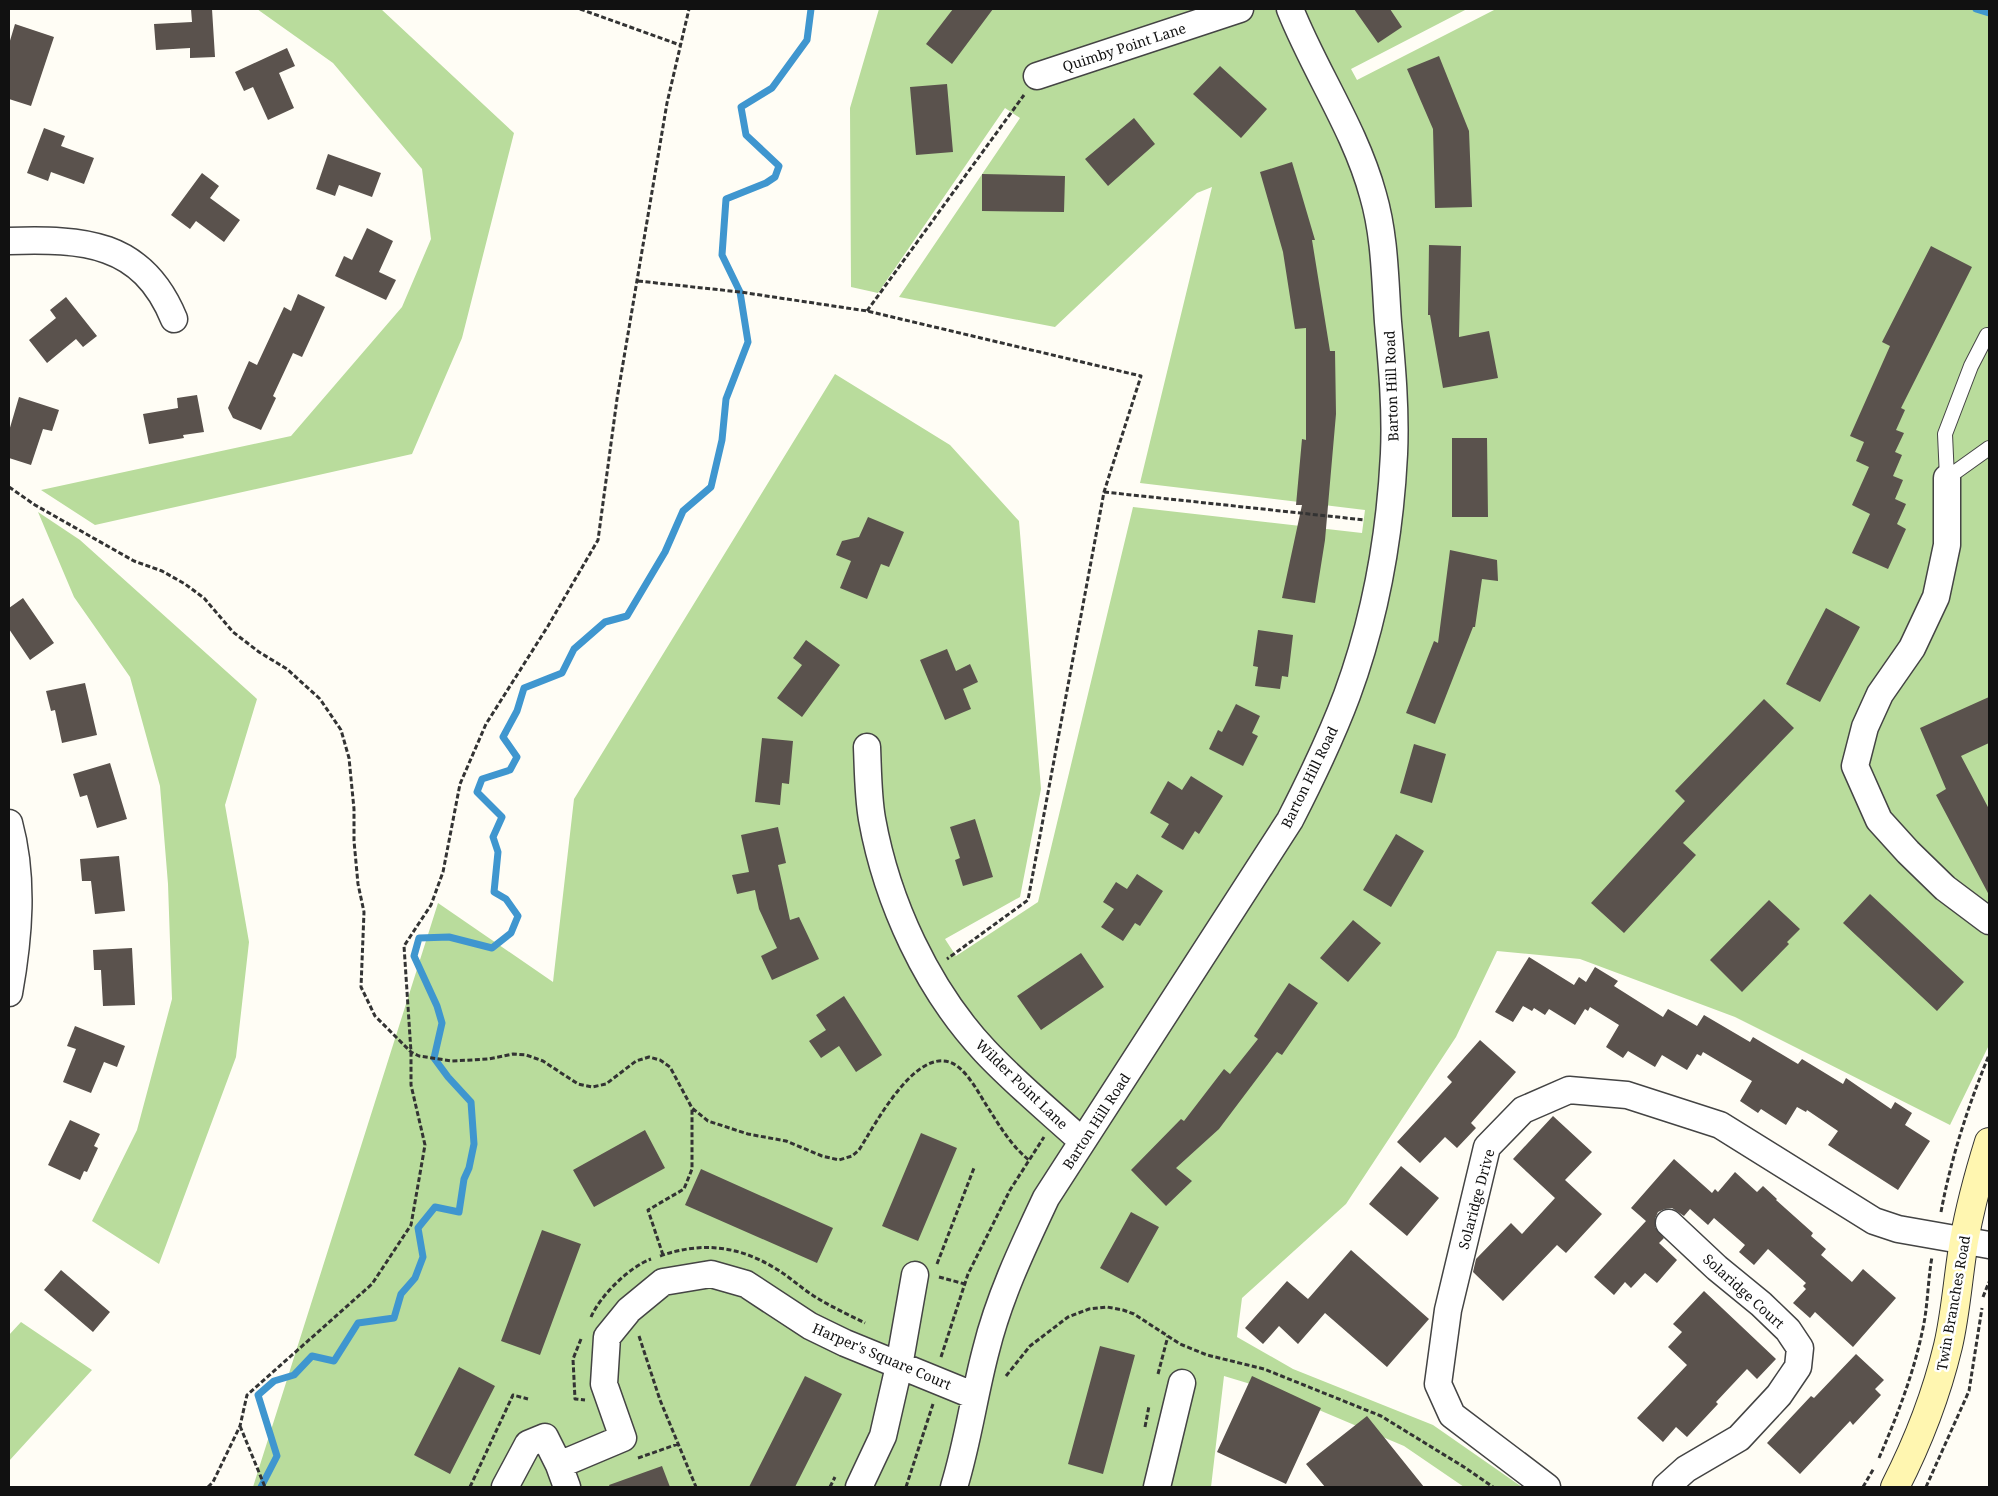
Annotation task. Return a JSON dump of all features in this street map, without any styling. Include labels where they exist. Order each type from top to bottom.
[{"type":"main road","name":"Twin Branches Road","points":[[1895,1487],[1915,1448],[1935,1397],[1977,1243],[1977,1180],[1989,1142]]},
{"type":"street","name":"Quimby Point Lane","points":[[1037,76],[1240,9]]},
{"type":"street","name":"Barton Hill Road","points":[[954,1487],[961,1464],[986,1350],[1016,1260],[1046,1198],[1290,820],[1320,762],[1347,694],[1367,631],[1388,522],[1394,453],[1394,389],[1382,238],[1373,196],[1358,151],[1331,91],[1298,30],[1290,9]]},
{"type":"street","points":[[9,240],[66,240],[90,244],[120,254],[136,265],[152,280],[165,298],[174,319]]},
{"type":"street","points":[[1947,478],[1947,545],[1936,597],[1912,648],[1880,694],[1865,727],[1855,766],[1879,820],[1945,888],[1989,921]]},
{"type":"street","name":"Wilder Point Lane","points":[[867,747],[872,819],[887,881],[903,925],[928,972],[957,1017],[984,1050],[1082,1141]]},
{"type":"street","points":[[9,823],[17,873],[18,916],[9,993]]},
{"type":"street","name":"Solaridge Drive","points":[[1547,1487],[1452,1415],[1438,1384],[1448,1310],[1487,1147],[1523,1110],[1569,1090],[1627,1095],[1720,1125],[1874,1221],[1898,1229],[1977,1243]]},
{"type":"street","name":"Solaridge Court","points":[[1666,1487],[1686,1469],[1739,1438],[1780,1395],[1798,1367],[1800,1348],[1788,1330],[1761,1304],[1717,1268],[1669,1223]]},
{"type":"street","points":[[859,1487],[883,1436],[899,1366],[928,1273]]},
{"type":"street","name":"Harper's Square Court","points":[[563,1476],[623,1438],[604,1384],[606,1337],[629,1310],[663,1282],[711,1274],[746,1284],[810,1326],[845,1343],[899,1366],[941,1366],[977,1390]]},
{"type":"street","points":[[1157,1487],[1182,1384]]},
{"type":"street","points":[[505,1487],[528,1444],[545,1437],[563,1476]]},
{"type":"lane","points":[[1947,478],[1945,434],[1971,366],[1987,335],[1989,337]]},
{"type":"lane","points":[[1947,478],[1989,448]]},
{"type":"path","points":[[580,9],[680,44]]},
{"type":"path","points":[[208,1487],[213,1482],[240,1426],[247,1395],[372,1284],[411,1225],[425,1146],[411,1085],[412,1052],[404,946],[431,905],[443,872],[460,784],[486,724],[548,626],[598,540],[617,399],[667,103],[688,9]]},
{"type":"path","points":[[867,311],[1037,76]]},
{"type":"path","points":[[638,281],[740,292],[867,311],[1141,376],[1104,492],[1028,900],[928,972]]},
{"type":"path","points":[[9,487],[35,505],[134,561],[162,570],[185,584],[204,598],[233,632],[258,652],[287,669],[320,699],[341,730],[349,758],[352,780],[354,842],[364,912],[361,987],[375,1016],[412,1052],[419,1056],[452,1061],[514,1054],[526,1055],[543,1061],[578,1084],[592,1087],[606,1084],[636,1061],[649,1057],[660,1060],[670,1068],[692,1108],[708,1121],[748,1134],[786,1141],[822,1156],[838,1160],[852,1156],[859,1150],[902,1086],[913,1074],[930,1063],[940,1060],[947,1061],[956,1065],[970,1079],[1006,1136],[1018,1151],[1029,1160]]},
{"type":"path","points":[[1104,492],[1388,522]]},
{"type":"path","points":[[1863,1487],[1876,1465],[1904,1399],[1924,1321],[1936,1235],[1950,1170],[1960,1135],[1989,1055]]},
{"type":"path","points":[[663,1255],[648,1210],[684,1189],[692,1170],[692,1108]]},
{"type":"path","points":[[906,1487],[934,1400],[941,1366],[965,1284],[1006,1199],[1056,1118]]},
{"type":"path","points":[[965,1284],[928,1273],[974,1168]]},
{"type":"path","points":[[714,1246],[739,1251],[774,1267],[817,1298],[871,1326]]},
{"type":"path","points":[[977,1390],[997,1384],[1030,1346],[1068,1317],[1088,1309],[1107,1307],[1123,1310],[1134,1314],[1180,1344],[1207,1355],[1264,1369],[1381,1416],[1494,1487]]},
{"type":"path","points":[[636,1327],[660,1400],[696,1487]]},
{"type":"path","points":[[1160,1368],[1168,1336]]},
{"type":"path","points":[[470,1487],[513,1395],[528,1399]]},
{"type":"path","points":[[240,1426],[265,1487]]},
{"type":"path","points":[[830,1487],[839,1469]]},
{"type":"green space","points":[[257,9],[381,9],[514,133],[462,338],[412,454],[95,525],[41,490],[291,436],[402,307],[431,239],[422,169],[333,63]]},
{"type":"green space","points":[[879,9],[1467,9],[1351,69],[1357,80],[1496,9],[1989,9],[1989,1045],[1950,1125],[1735,1017],[1580,959],[1497,951],[1456,1037],[1346,1204],[1242,1298],[1237,1337],[1293,1369],[1433,1425],[1522,1487],[1464,1487],[1404,1446],[1274,1391],[1224,1376],[1211,1487],[253,1487],[438,903],[553,982],[574,799],[835,374],[950,445],[1019,521],[1041,789],[1020,897],[945,939],[956,956],[1038,902],[1133,507],[1362,533],[1365,510],[1140,483],[1212,187],[1197,193],[1055,327],[899,297],[1020,118],[1005,108],[878,293],[851,287],[850,108]]},
{"type":"green space","points":[[38,512],[80,540],[257,699],[225,805],[249,942],[236,1057],[159,1264],[92,1221],[137,1130],[172,999],[168,884],[160,786],[130,677],[74,597]]},
{"type":"green space","points":[[21,1322],[92,1370],[9,1461],[9,1335]]},
{"type":"building","points":[[191,9],[212,9],[215,57],[190,58],[190,48],[156,50],[154,24],[192,22]]},
{"type":"building","points":[[953,9],[993,9],[952,64],[926,44]]},
{"type":"building","points":[[1354,9],[1390,9],[1402,27],[1378,43]]},
{"type":"building","points":[[15,24],[54,37],[31,106],[9,99],[9,44]]},
{"type":"building","points":[[287,48],[295,66],[279,73],[294,108],[268,120],[253,87],[244,91],[235,72]]},
{"type":"building","points":[[1439,56],[1469,131],[1472,207],[1435,208],[1433,129],[1407,69]]},
{"type":"building","points":[[1220,66],[1267,109],[1241,138],[1193,94]]},
{"type":"building","points":[[947,84],[953,152],[916,155],[910,87]]},
{"type":"building","points":[[1134,118],[1155,144],[1108,186],[1085,159]]},
{"type":"building","points":[[44,128],[65,136],[61,146],[94,158],[84,184],[51,172],[48,181],[27,173]]},
{"type":"building","points":[[328,154],[381,173],[372,197],[339,185],[335,196],[316,189]]},
{"type":"building","points":[[1292,162],[1315,240],[1312,240],[1330,351],[1335,351],[1336,414],[1325,540],[1315,603],[1282,598],[1302,505],[1296,505],[1302,439],[1306,440],[1306,328],[1295,329],[1283,252],[1260,172]]},
{"type":"building","points":[[202,173],[219,186],[210,198],[240,220],[224,242],[196,221],[190,229],[171,215]]},
{"type":"building","points":[[982,174],[1065,176],[1064,212],[982,211]]},
{"type":"building","points":[[367,228],[393,241],[379,272],[396,280],[386,300],[335,276],[344,256],[352,260]]},
{"type":"building","points":[[1429,245],[1461,246],[1459,337],[1489,331],[1498,378],[1443,388],[1430,315],[1428,315]]},
{"type":"building","points":[[1931,246],[1972,267],[1901,408],[1905,410],[1896,430],[1904,433],[1895,452],[1902,455],[1893,476],[1903,480],[1895,499],[1906,504],[1897,524],[1906,529],[1888,569],[1852,553],[1870,514],[1852,505],[1869,467],[1856,461],[1864,442],[1850,436],[1890,346],[1882,342]]},
{"type":"building","points":[[298,294],[325,307],[302,357],[293,353],[273,396],[276,398],[261,430],[233,418],[228,408],[249,361],[257,365],[284,307],[291,311]]},
{"type":"building","points":[[66,297],[97,336],[83,347],[76,339],[47,363],[29,340],[56,318],[50,310]]},
{"type":"building","points":[[197,395],[204,432],[183,435],[184,438],[149,444],[143,414],[178,408],[177,398]]},
{"type":"building","points":[[19,397],[59,410],[52,431],[43,429],[31,465],[9,458],[9,431]]},
{"type":"building","points":[[1452,438],[1487,438],[1488,517],[1452,517]]},
{"type":"building","points":[[868,517],[904,532],[889,567],[881,564],[867,599],[840,588],[851,561],[836,555],[842,541],[859,537]]},
{"type":"building","points":[[1450,550],[1497,560],[1498,581],[1482,579],[1475,627],[1473,627],[1435,724],[1406,713],[1434,641],[1438,643]]},
{"type":"building","points":[[23,598],[54,643],[30,660],[9,629],[9,608]]},
{"type":"building","points":[[1826,608],[1860,627],[1820,702],[1786,684]]},
{"type":"building","points":[[1258,630],[1293,635],[1288,677],[1282,676],[1280,689],[1255,686],[1258,667],[1253,666]]},
{"type":"building","points":[[806,640],[840,665],[802,717],[777,698],[802,665],[793,658]]},
{"type":"building","points":[[947,649],[956,671],[970,664],[978,682],[963,689],[971,709],[945,720],[920,660]]},
{"type":"building","points":[[85,683],[97,735],[62,743],[55,710],[51,711],[46,691]]},
{"type":"building","points":[[1989,697],[1989,743],[1961,756],[1989,809],[1989,895],[1936,795],[1946,789],[1920,728]]},
{"type":"building","points":[[1764,699],[1794,728],[1683,843],[1696,855],[1624,933],[1591,903],[1685,801],[1675,791]]},
{"type":"building","points":[[1236,704],[1260,716],[1252,733],[1258,736],[1243,766],[1209,749],[1218,730],[1222,732]]},
{"type":"building","points":[[762,738],[793,741],[789,784],[782,783],[780,805],[755,802]]},
{"type":"building","points":[[1414,744],[1446,754],[1432,803],[1400,793]]},
{"type":"building","points":[[110,763],[127,819],[97,828],[87,795],[80,797],[73,774]]},
{"type":"building","points":[[1191,776],[1223,796],[1199,834],[1195,831],[1183,850],[1161,837],[1169,824],[1150,813],[1168,781],[1182,790]]},
{"type":"building","points":[[975,819],[993,877],[963,886],[955,860],[960,858],[950,827]]},
{"type":"building","points":[[778,827],[786,863],[778,865],[790,920],[799,917],[819,959],[772,980],[761,956],[777,948],[759,909],[755,890],[737,894],[732,875],[749,872],[741,835]]},
{"type":"building","points":[[1396,834],[1424,851],[1391,907],[1363,890]]},
{"type":"building","points":[[119,856],[125,911],[95,914],[91,881],[82,881],[80,859]]},
{"type":"building","points":[[1137,874],[1163,891],[1140,926],[1135,923],[1123,941],[1101,927],[1114,909],[1103,902],[1116,882],[1127,889]]},
{"type":"building","points":[[1870,894],[1964,982],[1937,1011],[1843,923]]},
{"type":"building","points":[[1769,900],[1800,929],[1787,942],[1789,944],[1742,992],[1710,960]]},
{"type":"building","points":[[1353,920],[1381,943],[1348,982],[1320,958]]},
{"type":"building","points":[[132,948],[135,1005],[103,1006],[101,970],[94,970],[93,950]]},
{"type":"building","points":[[1081,953],[1104,987],[1041,1030],[1017,996]]},
{"type":"building","points":[[1529,957],[1574,985],[1579,977],[1586,982],[1595,967],[1618,981],[1614,986],[1663,1017],[1668,1009],[1697,1026],[1704,1015],[1750,1042],[1753,1037],[1798,1064],[1802,1059],[1843,1084],[1846,1078],[1891,1109],[1895,1102],[1912,1113],[1905,1125],[1930,1141],[1898,1190],[1828,1145],[1838,1131],[1807,1110],[1806,1112],[1797,1107],[1786,1125],[1761,1109],[1758,1113],[1740,1101],[1752,1081],[1703,1052],[1701,1056],[1697,1054],[1687,1070],[1662,1055],[1655,1067],[1628,1051],[1623,1058],[1606,1047],[1619,1025],[1590,1007],[1588,1011],[1585,1009],[1575,1025],[1549,1009],[1545,1015],[1534,1008],[1532,1011],[1523,1006],[1513,1022],[1495,1012]]},
{"type":"building","points":[[1289,983],[1318,1003],[1282,1055],[1277,1052],[1219,1129],[1176,1168],[1192,1181],[1166,1206],[1131,1170],[1181,1119],[1184,1121],[1224,1069],[1230,1074],[1258,1039],[1254,1036]]},
{"type":"building","points":[[844,996],[882,1055],[856,1072],[839,1046],[821,1058],[809,1041],[826,1030],[816,1015]]},
{"type":"building","points":[[75,1026],[125,1046],[117,1067],[104,1062],[91,1093],[63,1082],[76,1049],[67,1046]]},
{"type":"building","points":[[1480,1040],[1516,1072],[1471,1123],[1476,1128],[1457,1148],[1445,1137],[1420,1163],[1397,1142],[1452,1082],[1447,1077]]},
{"type":"building","points":[[1553,1116],[1592,1152],[1565,1180],[1602,1214],[1566,1253],[1557,1245],[1503,1301],[1473,1272],[1476,1259],[1511,1223],[1522,1234],[1555,1198],[1513,1159]]},
{"type":"building","points":[[70,1120],[100,1134],[94,1146],[98,1148],[87,1172],[84,1171],[80,1180],[48,1165]]},
{"type":"building","points":[[645,1130],[665,1168],[594,1207],[573,1170]]},
{"type":"building","points":[[921,1133],[957,1148],[918,1241],[882,1226]]},
{"type":"building","points":[[1674,1159],[1712,1193],[1715,1189],[1718,1192],[1735,1172],[1757,1192],[1763,1186],[1813,1233],[1811,1236],[1826,1249],[1821,1255],[1852,1282],[1863,1269],[1896,1298],[1853,1347],[1815,1312],[1810,1318],[1793,1303],[1806,1289],[1803,1286],[1806,1283],[1768,1249],[1754,1265],[1739,1252],[1745,1245],[1714,1218],[1708,1225],[1690,1209],[1684,1216],[1672,1208],[1658,1212],[1655,1219],[1655,1227],[1664,1238],[1659,1243],[1677,1260],[1657,1283],[1645,1273],[1631,1288],[1625,1282],[1614,1295],[1594,1277],[1646,1221],[1631,1208]]},
{"type":"building","points":[[1401,1166],[1439,1198],[1407,1236],[1369,1204]]},
{"type":"building","points":[[701,1169],[833,1228],[817,1263],[685,1205]]},
{"type":"building","points":[[1131,1212],[1159,1227],[1128,1283],[1100,1268]]},
{"type":"building","points":[[542,1230],[581,1244],[540,1355],[501,1341]]},
{"type":"building","points":[[1351,1250],[1429,1319],[1387,1367],[1325,1313],[1298,1344],[1279,1326],[1263,1344],[1245,1328],[1287,1281],[1308,1299]]},
{"type":"building","points":[[61,1270],[110,1312],[93,1332],[44,1290]]},
{"type":"building","points":[[1704,1291],[1776,1359],[1757,1379],[1747,1369],[1687,1437],[1676,1427],[1663,1442],[1637,1418],[1687,1365],[1668,1347],[1682,1332],[1673,1324]]},
{"type":"building","points":[[1100,1346],[1135,1355],[1103,1474],[1068,1464]]},
{"type":"building","points":[[1856,1354],[1884,1380],[1875,1389],[1881,1395],[1853,1425],[1850,1421],[1800,1474],[1767,1443],[1811,1396],[1814,1398]]},
{"type":"building","points":[[459,1367],[495,1386],[450,1474],[414,1455]]},
{"type":"building","points":[[805,1376],[842,1394],[795,1487],[749,1487]]},
{"type":"building","points":[[1252,1376],[1321,1408],[1286,1484],[1217,1452]]},
{"type":"building","points":[[1367,1416],[1424,1487],[1325,1487],[1306,1464]]},
{"type":"building","points":[[662,1466],[670,1487],[610,1487],[609,1485]]},
{"type":"waterway","points":[[261,1487],[277,1456],[258,1395],[274,1381],[294,1375],[312,1356],[334,1361],[358,1323],[394,1318],[401,1294],[415,1278],[423,1257],[418,1228],[435,1207],[459,1212],[464,1179],[469,1168],[474,1144],[471,1102],[448,1077],[434,1058],[442,1023],[437,1006],[414,956],[419,938],[449,937],[492,948],[511,933],[518,916],[506,899],[494,892],[498,852],[493,837],[502,817],[477,792],[482,779],[510,770],[517,757],[503,737],[517,711],[524,688],[562,673],[574,649],[605,622],[627,616],[665,552],[683,511],[711,487],[722,440],[726,399],[748,342],[740,292],[722,255],[726,199],[766,183],[775,177],[779,166],[746,135],[741,107],[772,88],[807,40],[811,9]]},
{"type":"waterway","points":[[1976,9],[1989,13]]}]
